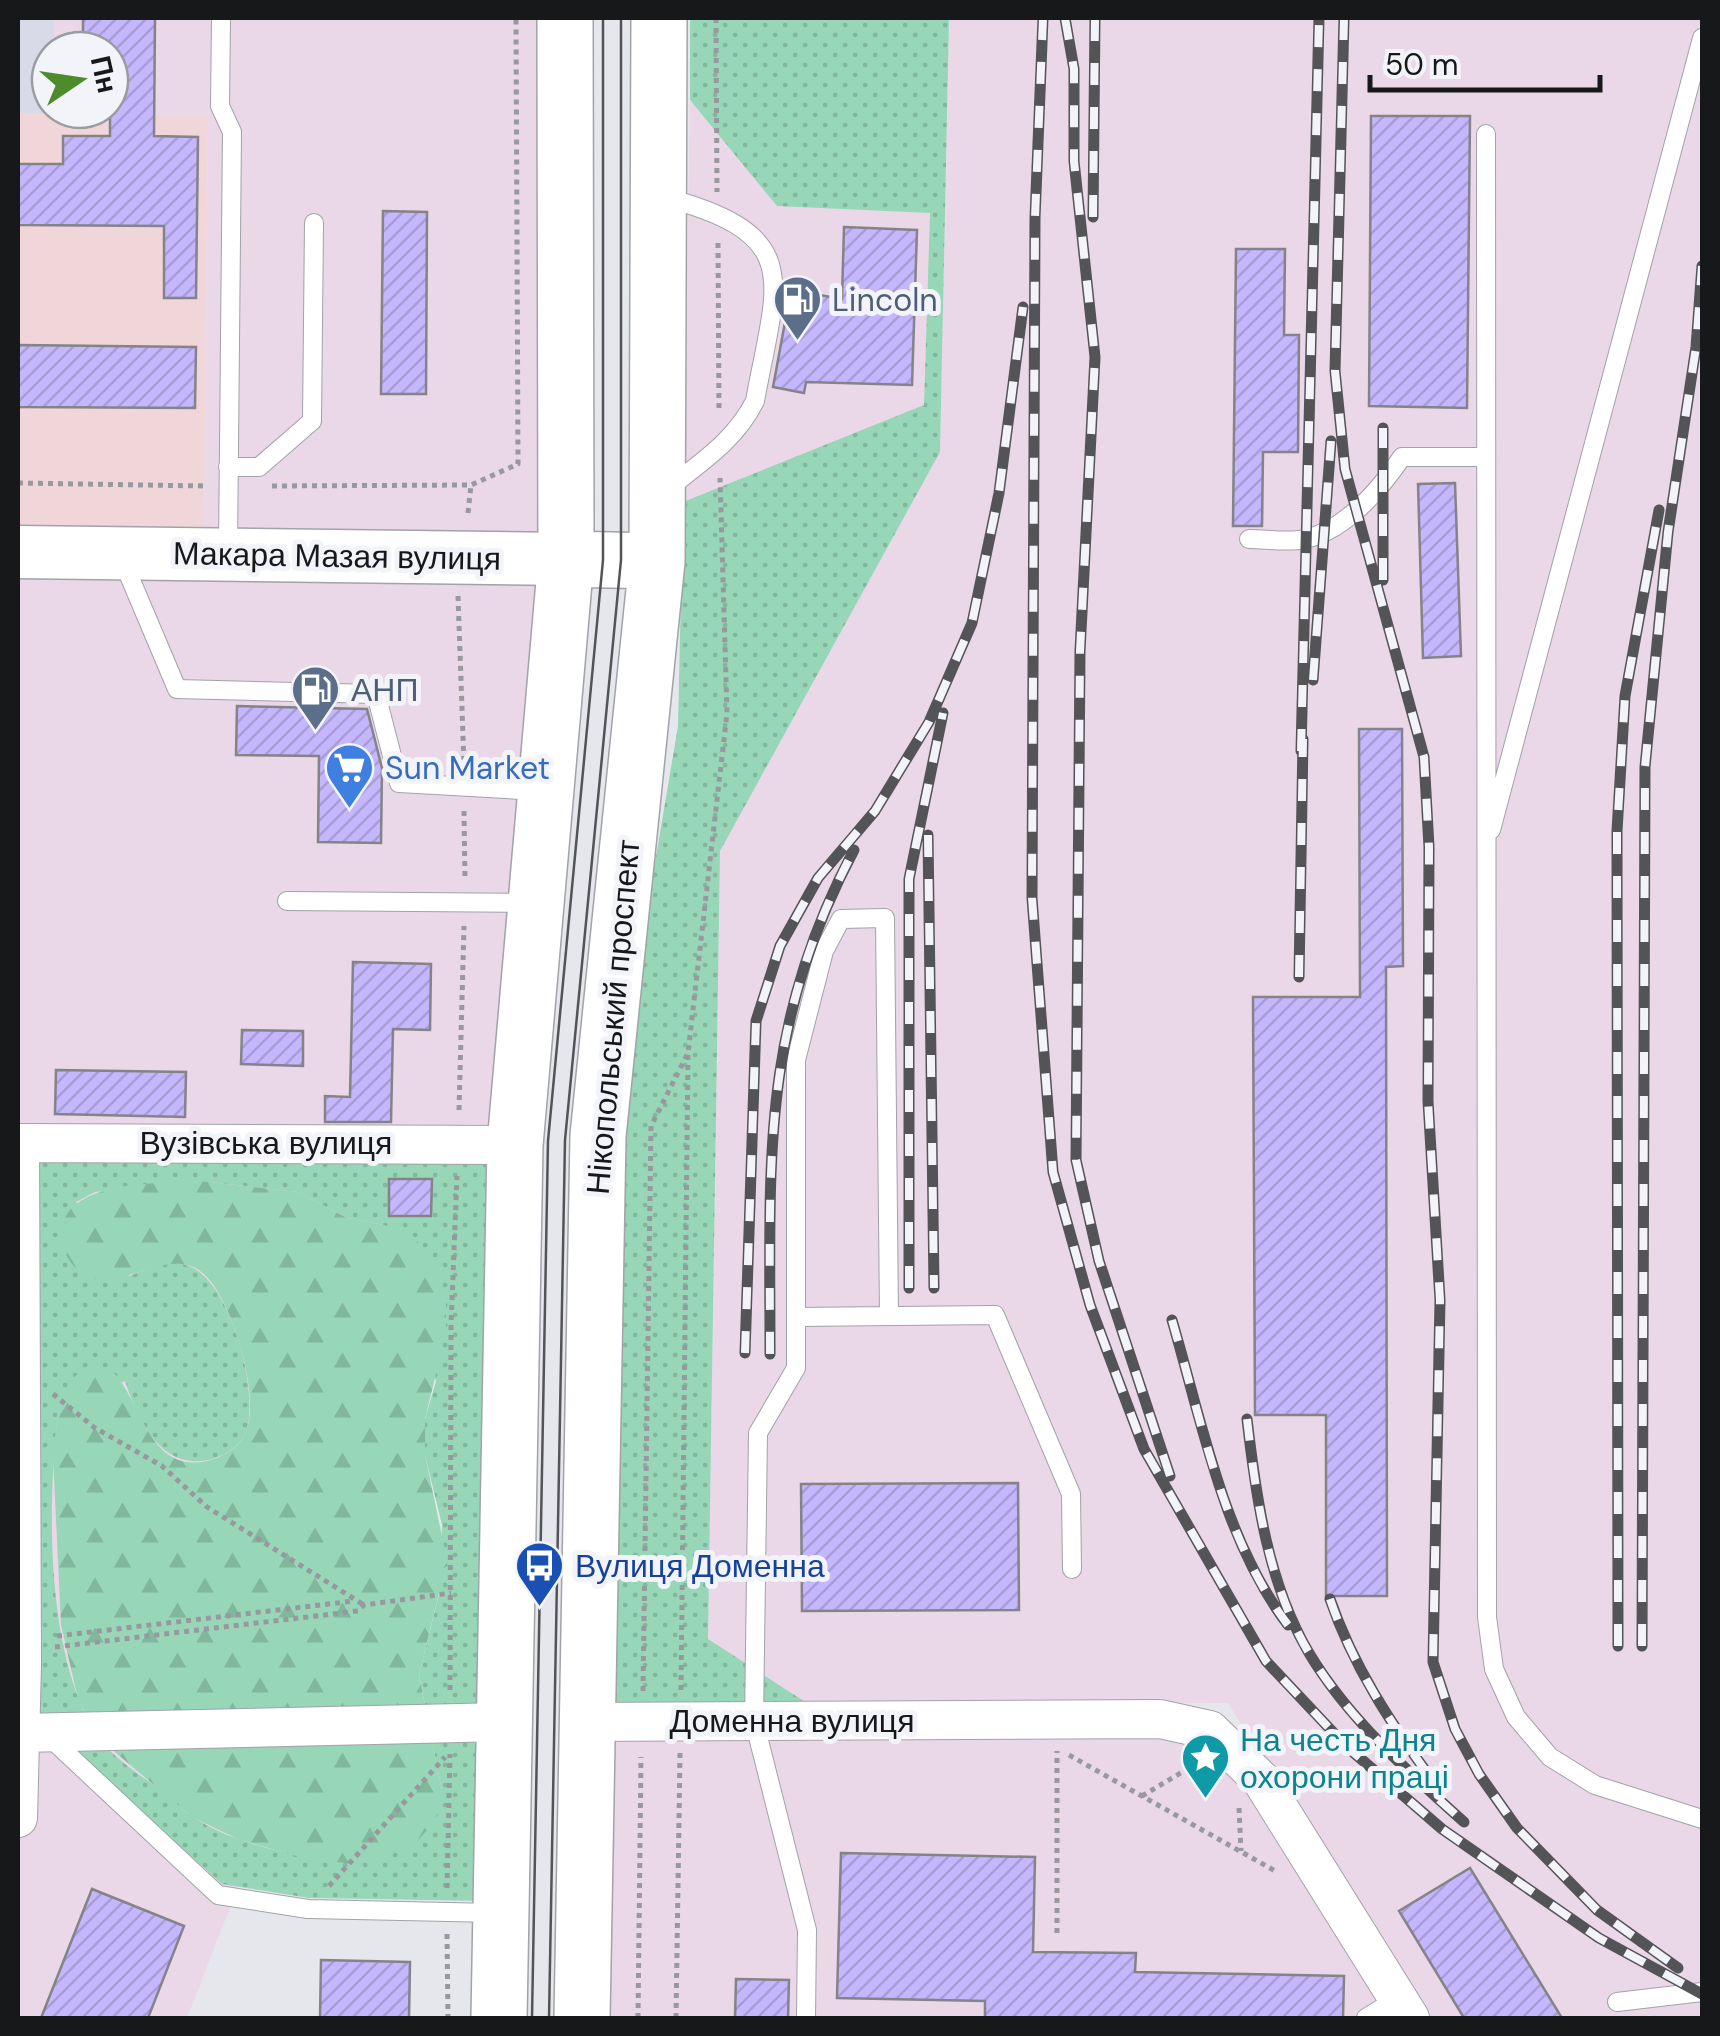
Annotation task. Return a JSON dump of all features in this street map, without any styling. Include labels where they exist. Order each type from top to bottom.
[{"type":"main road","points":[[499,2018],[515,1144],[566,560],[566,18]]},
{"type":"main road","name":"Нікопольський проспект","points":[[582,2018],[598,1136],[658,561],[659,18]]},
{"type":"main road","name":"Макара Мазая вулиця","points":[[18,552],[658,561]]},
{"type":"main road","name":"Доменна вулиця","points":[[504,1722],[587,1722]]},
{"type":"street","name":"Вузівська вулиця","points":[[19,1137],[515,1144]]},
{"type":"street","points":[[18,1818],[33,1733],[21,1655],[19,1137]]},
{"type":"street","name":"Доменна вулиця","points":[[587,1722],[1160,1718],[1210,1730],[1262,1781],[1391,2012]]},
{"type":"street","name":"Доменна вулиця","points":[[33,1733],[504,1722]]},
{"type":"lane","points":[[221,18],[220,106],[232,132],[228,555]]},
{"type":"lane","points":[[1485,855],[1702,38]]},
{"type":"lane","points":[[1486,134],[1483,457],[1487,1617],[1494,1669],[1516,1717],[1550,1757],[1594,1785],[1702,1819]]},
{"type":"lane","points":[[658,496],[719,448],[740,427],[755,401],[776,286],[772,267],[756,241],[734,220],[659,195]]},
{"type":"lane","points":[[228,467],[259,467],[312,421],[314,223]]},
{"type":"lane","points":[[1248,539],[1304,540],[1326,530],[1384,484],[1402,457],[1483,457]]},
{"type":"lane","points":[[119,554],[177,689],[376,694],[399,783],[546,792]]},
{"type":"lane","points":[[287,901],[536,903]]},
{"type":"lane","points":[[806,2018],[807,1930],[754,1721],[758,1433],[796,1368],[796,1060],[824,951],[841,918],[885,918],[890,1316]]},
{"type":"lane","points":[[796,1317],[995,1315],[1071,1494],[1072,1568]]},
{"type":"lane","points":[[33,1733],[218,1895],[308,1909],[501,1913]]},
{"type":"lane","points":[[1618,2002],[1702,1992]]},
{"type":"path","points":[[468,513],[471,485],[518,464],[516,18]]},
{"type":"path","points":[[680,1692],[688,1053],[727,713],[719,448]]},
{"type":"path","points":[[643,1692],[651,1126],[688,1053]]},
{"type":"path","points":[[21,1364],[94,1428],[162,1466],[207,1506],[364,1605]]},
{"type":"path","points":[[21,1655],[358,1611],[364,1605],[450,1593]]},
{"type":"path","points":[[21,1655],[357,1600]]},
{"type":"path","points":[[1057,1932],[1057,1748],[1287,1878]]},
{"type":"path","points":[[638,2018],[642,1750]]},
{"type":"path","points":[[676,2018],[680,1750]]},
{"type":"path","points":[[308,1909],[450,1751],[448,2018]]},
{"type":"path","points":[[1142,1796],[1189,1768]]},
{"type":"path","points":[[1239,1797],[1240,1851]]},
{"type":"shaded area","points":[[18,18],[54,18],[54,30],[30,30],[30,113],[18,113]]},
{"type":"shaded area","points":[[54,18],[553,18],[552,550],[204,545],[208,116],[130,115],[130,30],[54,30]]},
{"type":"shaded area","points":[[949,18],[1702,18],[1702,2018],[1427,2018],[1228,1703],[810,1705],[708,1640],[720,850],[940,452]]},
{"type":"shaded area","points":[[690,100],[777,205],[930,213],[924,406],[683,502]]},
{"type":"shaded area","points":[[18,113],[30,113],[30,130],[130,130],[130,114],[208,115],[204,545],[18,543]]},
{"type":"shaded area","points":[[18,562],[552,569],[502,1146],[238,1887],[187,2018],[18,2018]]},
{"type":"shaded area","points":[[1215,1731],[1396,2018],[594,2018],[598,1736]]},
{"type":"green space","points":[[690,18],[949,18],[940,452],[720,851],[708,1639],[810,1705],[599,1707],[608,1142],[678,726],[683,502],[924,405],[930,213],[777,206],[690,100]]},
{"type":"green space","points":[[31,1154],[502,1156],[485,1901],[309,1898],[222,1884],[33,1714]],"holes":[[[201,1181],[298,1192],[347,1218],[384,1225],[436,1381],[425,1419],[425,1455],[442,1525],[439,1594],[419,1675],[442,1791],[352,1863],[270,1849],[230,1836],[188,1814],[108,1749],[95,1733],[79,1700],[67,1661],[54,1577],[52,1491],[58,1413],[125,1381],[146,1429],[156,1442],[169,1453],[199,1461],[218,1457],[235,1447],[246,1432],[249,1414],[245,1366],[218,1293],[204,1276],[189,1266],[174,1263],[129,1276],[76,1202],[95,1192]]]},
{"type":"green space","points":[[201,1181],[298,1192],[347,1218],[384,1225],[413,1237],[436,1261],[446,1296],[446,1333],[425,1419],[425,1455],[447,1560],[419,1675],[442,1791],[435,1822],[412,1846],[383,1858],[352,1864],[300,1857],[240,1840],[192,1817],[97,1737],[78,1699],[61,1625],[53,1455],[58,1413],[69,1381],[87,1367],[108,1367],[161,1448],[175,1459],[193,1462],[217,1458],[240,1442],[249,1418],[250,1398],[235,1329],[206,1276],[191,1266],[174,1264],[121,1277],[88,1276],[73,1265],[63,1249],[65,1218],[76,1204],[115,1188]]},
{"type":"building","points":[[83,18],[155,18],[154,136],[198,137],[196,298],[164,298],[164,226],[18,225],[18,164],[63,164],[63,136],[110,136],[110,130],[130,130],[130,30],[83,30]]},
{"type":"building","points":[[1371,116],[1470,116],[1467,408],[1369,406]]},
{"type":"building","points":[[383,211],[427,212],[426,394],[381,394]]},
{"type":"building","points":[[844,227],[917,230],[912,385],[806,382],[804,393],[773,387],[791,290],[842,299]]},
{"type":"building","points":[[1236,249],[1285,249],[1284,335],[1299,335],[1298,452],[1263,452],[1262,526],[1233,526]]},
{"type":"building","points":[[18,345],[196,347],[195,408],[18,407]]},
{"type":"building","points":[[1455,483],[1461,656],[1423,658],[1418,484]]},
{"type":"building","points":[[237,706],[367,709],[382,768],[381,843],[318,842],[319,756],[236,755]]},
{"type":"building","points":[[1359,729],[1402,729],[1403,966],[1386,967],[1387,1596],[1326,1596],[1326,1415],[1255,1415],[1253,997],[1360,997]]},
{"type":"building","points":[[353,962],[431,964],[430,1030],[393,1029],[391,1122],[325,1122],[325,1096],[350,1097]]},
{"type":"building","points":[[242,1030],[303,1031],[303,1066],[241,1064]]},
{"type":"building","points":[[56,1070],[186,1072],[185,1117],[55,1114]]},
{"type":"building","points":[[389,1179],[432,1179],[431,1216],[389,1216]]},
{"type":"building","points":[[1018,1483],[1019,1610],[802,1611],[801,1484]]},
{"type":"building","points":[[841,1853],[1035,1857],[1033,1952],[1136,1953],[1135,1972],[1344,1976],[1343,2018],[985,2018],[985,2001],[837,1998]]},
{"type":"building","points":[[1470,1868],[1562,2018],[1464,2018],[1399,1911]]},
{"type":"building","points":[[92,1889],[184,1926],[148,2018],[41,2018]]},
{"type":"building","points":[[321,1960],[410,1962],[409,2018],[320,2018]]},
{"type":"building","points":[[736,1979],[789,1980],[788,2018],[735,2018]]},
{"type":"tram line","points":[[532,2018],[548,1141],[603,560],[603,18]]},
{"type":"tram line","points":[[549,2018],[565,1140],[621,560],[621,18]]},
{"type":"railway","points":[[1043,18],[1035,218],[1032,898],[1053,1172],[1090,1305],[1144,1449],[1266,1661],[1346,1746],[1442,1829],[1599,1938],[1702,1994]]},
{"type":"railway","points":[[1065,18],[1074,69],[1074,161],[1095,357],[1080,651],[1076,1160],[1099,1261],[1170,1476]]},
{"type":"railway","points":[[1093,217],[1095,18]]},
{"type":"railway","points":[[1301,751],[1319,18]]},
{"type":"railway","points":[[1344,18],[1335,371],[1345,469],[1424,757],[1429,847],[1428,1101],[1440,1300],[1433,1662],[1455,1729],[1479,1774],[1517,1828],[1597,1910],[1678,1968]]},
{"type":"railway","points":[[1642,1646],[1645,767],[1668,532],[1696,347],[1702,266]]},
{"type":"railway","points":[[745,1353],[756,1021],[780,946],[818,878],[875,811],[929,722],[972,623],[999,493],[1023,307]]},
{"type":"railway","points":[[1383,428],[1383,580]]},
{"type":"railway","points":[[1313,680],[1331,441]]},
{"type":"railway","points":[[1618,1646],[1617,831],[1625,696],[1659,510]]},
{"type":"railway","points":[[909,1288],[909,879],[943,713]]},
{"type":"railway","points":[[1299,977],[1303,739]]},
{"type":"railway","points":[[928,835],[934,1288]]},
{"type":"railway","points":[[770,1354],[772,1156],[786,1037],[801,977],[823,915],[854,850]]},
{"type":"railway","points":[[1172,1320],[1231,1518],[1266,1591],[1288,1625]]},
{"type":"railway","points":[[1247,1419],[1266,1539],[1283,1598],[1309,1653],[1360,1722],[1464,1822]]},
{"type":"railway","points":[[1330,1599],[1374,1694],[1433,1781]]},
{"type":"place","name":"Lincoln","points":[[797,342]]},
{"type":"place","name":"АНП","points":[[316,732]]},
{"type":"place","name":"Sun Market","points":[[350,810]]},
{"type":"place","name":"Вулиця Доменна","points":[[540,1608]]},
{"type":"place","name":"На честь Дня охорони праці","points":[[1205,1800]]}]
